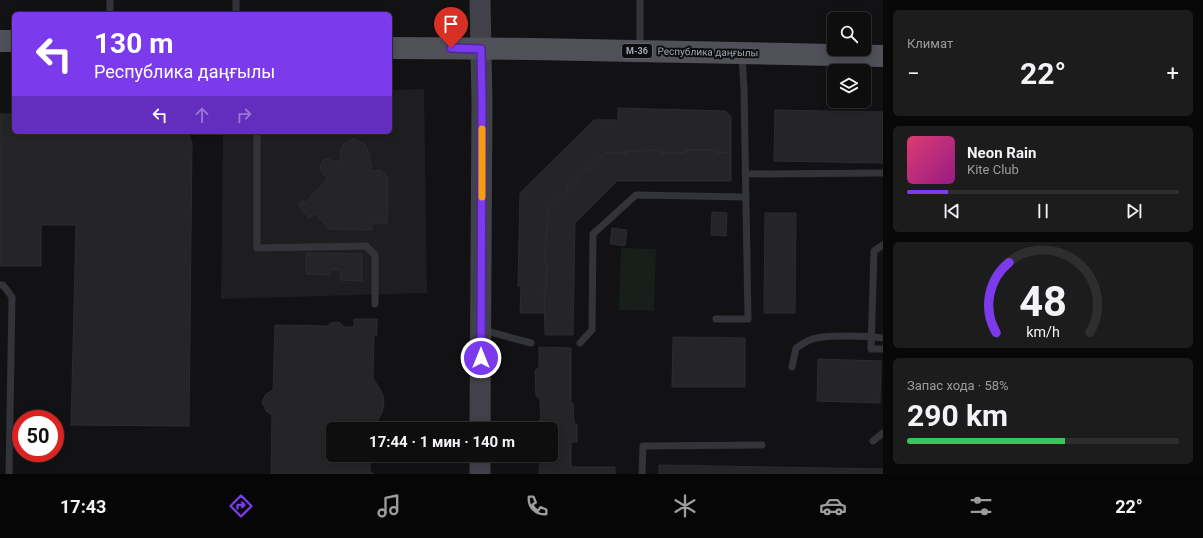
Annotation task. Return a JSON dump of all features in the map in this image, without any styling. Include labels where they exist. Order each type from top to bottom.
[{"type":"main road","points":[[480,0],[482,102],[480,422]]},
{"type":"main road","points":[[0,41],[12,41]]},
{"type":"main road","name":"Республика даңғылы","points":[[392,48],[883,56]]},
{"type":"main road","points":[[480,462],[480,474]]},
{"type":"lane","points":[[110,0],[110,12]]},
{"type":"lane","points":[[236,0],[236,12]]},
{"type":"lane","points":[[640,0],[640,51]]},
{"type":"lane","points":[[716,319],[748,319],[742,53]]},
{"type":"lane","points":[[258,134],[258,248],[366,246],[375,255],[375,304]]},
{"type":"lane","points":[[745,174],[883,173]]},
{"type":"lane","points":[[580,343],[592,330],[593,234],[636,195],[746,196]]},
{"type":"lane","points":[[883,245],[874,251],[871,349],[883,349]]},
{"type":"lane","points":[[0,285],[3,285],[12,297],[9,474]]},
{"type":"lane","points":[[481,329],[531,344]]},
{"type":"lane","points":[[792,367],[796,348],[811,339],[872,336],[883,338]]},
{"type":"lane","points":[[873,441],[883,433]]},
{"type":"lane","points":[[642,474],[642,446],[762,445]]},
{"type":"shaded area","points":[[424,89],[427,293],[221,299],[223,134],[392,134],[392,90]]},
{"type":"shaded area","points":[[621,248],[656,249],[654,311],[619,310]]},
{"type":"building","points":[[618,108],[726,111],[731,117],[731,152],[717,153],[717,150],[685,150],[685,153],[661,153],[661,150],[606,153],[566,189],[568,190],[548,209],[544,313],[520,313],[521,286],[518,286],[520,193],[594,120],[618,120]]},
{"type":"building","points":[[775,110],[883,112],[883,163],[774,161]]},
{"type":"building","points":[[0,114],[12,114],[12,134],[189,134],[192,143],[189,426],[71,425],[76,225],[41,225],[41,266],[0,266]]},
{"type":"building","points":[[354,139],[365,144],[369,154],[372,171],[381,170],[388,178],[387,223],[372,223],[372,230],[329,229],[315,213],[309,218],[298,205],[302,200],[305,203],[328,178],[322,173],[320,167],[323,160],[328,159],[335,162],[342,159],[340,154],[343,144]]},
{"type":"building","points":[[661,150],[661,153],[685,153],[685,150],[717,150],[717,153],[731,152],[731,181],[617,181],[575,223],[573,335],[545,335],[544,290],[546,290],[547,263],[545,263],[548,209],[568,190],[566,189],[606,153]]},
{"type":"building","points":[[712,212],[727,213],[726,236],[711,235]]},
{"type":"building","points":[[765,213],[796,213],[795,313],[764,313]]},
{"type":"building","points":[[612,228],[627,230],[625,246],[610,244]]},
{"type":"building","points":[[306,253],[362,254],[362,281],[340,280],[341,270],[331,270],[330,275],[306,274]]},
{"type":"building","points":[[354,319],[377,319],[377,335],[374,335],[373,379],[383,395],[384,404],[382,413],[377,422],[326,422],[326,462],[370,462],[370,473],[373,473],[271,474],[272,415],[266,411],[262,402],[266,394],[273,390],[275,325],[328,326],[331,323],[336,322],[340,323],[344,327],[354,327]]},
{"type":"building","points":[[673,337],[745,338],[745,387],[672,387]]},
{"type":"building","points":[[539,347],[571,348],[571,403],[573,403],[574,424],[577,424],[577,442],[571,442],[571,467],[615,467],[615,474],[539,474],[540,462],[558,462],[558,422],[537,422],[541,419],[540,399],[536,396],[535,370],[539,368]]},
{"type":"building","points":[[818,359],[881,361],[880,403],[817,401]]},
{"type":"building","points":[[659,465],[883,469],[883,474],[659,474]]},
{"type":"slow traffic","points":[[482,129],[482,197]]},
{"type":"route","points":[[451,48],[481,49],[481,358]]}]
